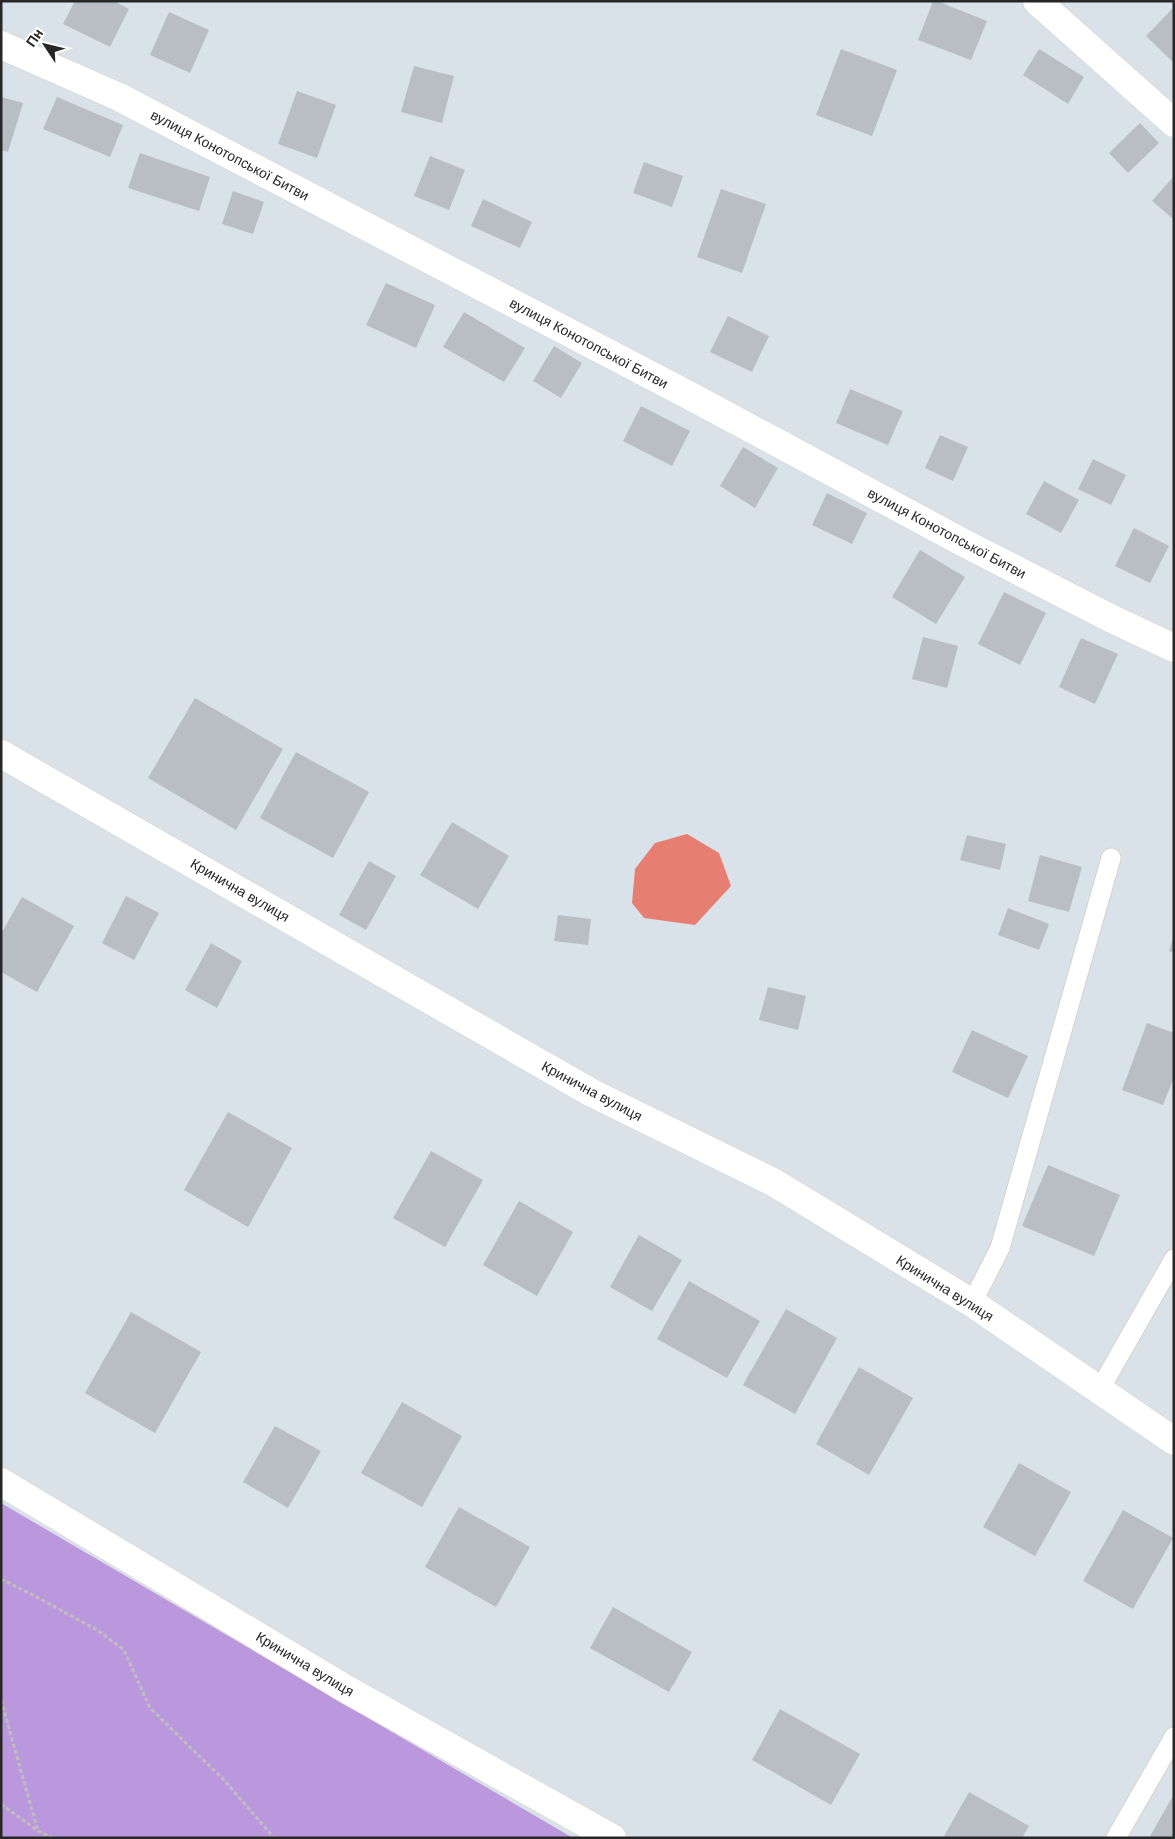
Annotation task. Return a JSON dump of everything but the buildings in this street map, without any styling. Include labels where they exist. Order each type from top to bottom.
[{"type":"street","points":[[1037,1],[1174,123]]},
{"type":"street","name":"вулиця Конотопської Битви","points":[[1,45],[120,97],[696,399],[971,546],[1112,619],[1174,648]]},
{"type":"street","name":"Кринична вулиця","points":[[1,754],[592,1093],[773,1182],[972,1303],[1174,1441]]},
{"type":"street","name":"Кринична вулиця","points":[[1,1482],[346,1689],[612,1838]]},
{"type":"lane","points":[[972,1303],[1000,1248],[1111,858]]},
{"type":"lane","points":[[1100,1389],[1174,1259]]},
{"type":"lane","points":[[1116,1838],[1174,1738]]},
{"type":"path","points":[[1,1579],[97,1630],[124,1650],[150,1708],[224,1780],[274,1838]]},
{"type":"path","points":[[1,1700],[38,1831]]},
{"type":"path","points":[[1,1804],[38,1831],[53,1838]]},
{"type":"shaded area","points":[[687,834],[719,853],[731,886],[695,925],[644,918],[632,903],[635,869],[655,843]]},
{"type":"shaded area","points":[[1,1503],[573,1838],[1,1838]]}]
